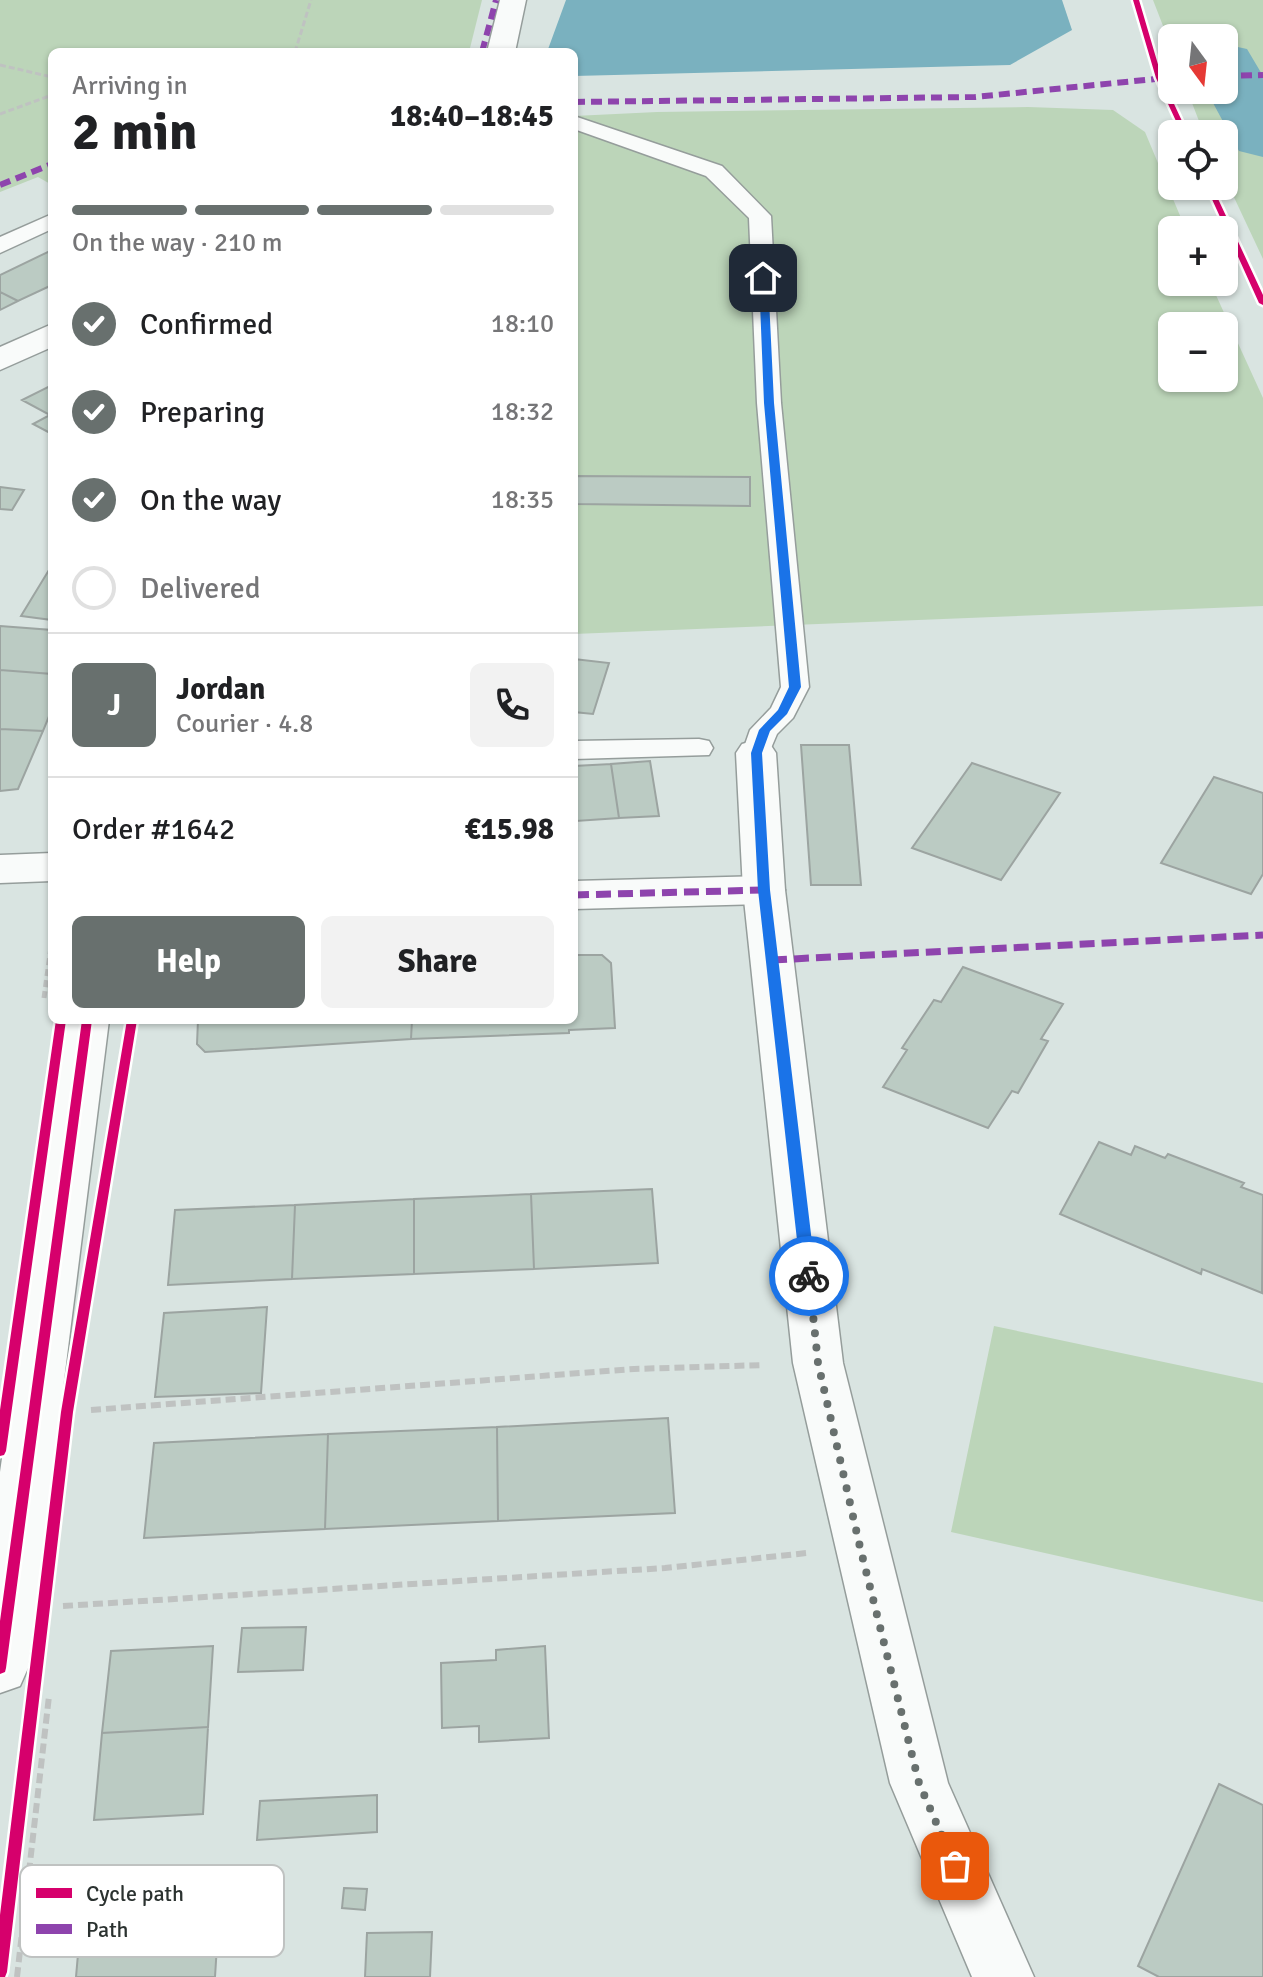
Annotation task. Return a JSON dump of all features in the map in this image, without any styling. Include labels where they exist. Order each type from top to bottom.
[{"type":"street","points":[[502,48],[513,0]]},
{"type":"street","points":[[0,360],[48,336]]},
{"type":"street","points":[[756,753],[764,890],[818,1363],[919,1783],[1003,1977]]},
{"type":"street","points":[[0,869],[48,867]]},
{"type":"street","points":[[578,895],[764,890]]},
{"type":"street","points":[[0,1668],[86,1024]]},
{"type":"lane","points":[[578,123],[714,171],[760,216],[769,403],[795,687],[783,712],[764,730],[756,753]]},
{"type":"lane","points":[[0,246],[48,223]]},
{"type":"lane","points":[[578,750],[699,748]]},
{"type":"path","points":[[296,48],[311,0]]},
{"type":"path","points":[[0,65],[48,76]]},
{"type":"path","points":[[0,114],[48,96]]},
{"type":"path","points":[[34,1415],[618,1370],[818,1363]]},
{"type":"path","points":[[8,1609],[665,1568],[860,1547]]},
{"type":"green space","points":[[0,0],[482,0],[470,48],[48,48],[48,183],[38,177],[0,192]]},
{"type":"green space","points":[[1153,0],[1263,0],[1263,259],[1235,200],[1238,200],[1238,120],[1199,120],[1192,104],[1238,104],[1238,24],[1162,24]]},
{"type":"green space","points":[[1028,107],[1113,110],[1145,132],[1158,163],[1158,200],[1173,200],[1180,216],[1158,216],[1158,296],[1216,296],[1224,312],[1158,312],[1158,392],[1238,392],[1238,343],[1263,398],[1263,606],[578,634],[578,116]]},
{"type":"green space","points":[[994,1326],[1263,1383],[1263,1602],[951,1532]]},
{"type":"water","points":[[566,0],[1062,0],[1072,30],[1010,65],[578,76],[578,48],[548,48]]},
{"type":"building","points":[[48,252],[48,287],[18,301],[0,292],[0,275]]},
{"type":"building","points":[[0,292],[18,301],[0,310]]},
{"type":"building","points":[[48,387],[48,414],[22,400]]},
{"type":"building","points":[[48,416],[48,432],[33,424]]},
{"type":"building","points":[[578,476],[750,477],[750,506],[578,504]]},
{"type":"building","points":[[0,487],[24,490],[12,510],[0,509]]},
{"type":"building","points":[[48,572],[48,619],[21,616]]},
{"type":"building","points":[[0,626],[48,630],[48,674],[0,670]]},
{"type":"building","points":[[578,659],[609,663],[593,714],[578,712]]},
{"type":"building","points":[[0,670],[48,674],[48,719],[43,731],[0,729]]},
{"type":"building","points":[[0,729],[43,731],[18,789],[0,791]]},
{"type":"building","points":[[801,745],[849,745],[861,885],[811,885]]},
{"type":"building","points":[[650,761],[659,816],[619,818],[611,764]]},
{"type":"building","points":[[972,763],[1060,793],[1001,880],[912,848]]},
{"type":"building","points":[[611,764],[619,818],[578,821],[578,766]]},
{"type":"building","points":[[1214,777],[1263,793],[1263,874],[1251,894],[1161,863]]},
{"type":"building","points":[[578,955],[602,955],[611,963],[615,1028],[569,1030],[569,1033],[411,1039],[412,1024],[578,1024]]},
{"type":"building","points":[[963,967],[1063,1004],[1041,1039],[1048,1041],[1018,1093],[1012,1091],[988,1128],[883,1087],[907,1050],[902,1048],[934,1000],[941,1002]]},
{"type":"building","points":[[198,1024],[412,1024],[411,1039],[205,1052],[197,1044]]},
{"type":"building","points":[[1099,1142],[1131,1155],[1135,1146],[1165,1158],[1168,1154],[1244,1183],[1241,1187],[1263,1195],[1262,1293],[1202,1269],[1201,1274],[1060,1214]]},
{"type":"building","points":[[652,1189],[658,1263],[534,1269],[531,1194]]},
{"type":"building","points":[[531,1194],[534,1269],[414,1274],[414,1199]]},
{"type":"building","points":[[414,1199],[414,1274],[292,1279],[295,1205]]},
{"type":"building","points":[[295,1205],[292,1279],[168,1285],[175,1210]]},
{"type":"building","points":[[267,1307],[261,1393],[155,1397],[164,1313]]},
{"type":"building","points":[[668,1418],[675,1513],[498,1521],[497,1427]]},
{"type":"building","points":[[497,1427],[498,1521],[325,1529],[328,1434]]},
{"type":"building","points":[[328,1434],[325,1529],[144,1538],[154,1443]]},
{"type":"building","points":[[306,1627],[303,1670],[238,1672],[242,1628]]},
{"type":"building","points":[[213,1646],[208,1727],[102,1733],[111,1651]]},
{"type":"building","points":[[545,1646],[549,1738],[479,1742],[479,1726],[442,1728],[441,1663],[496,1660],[496,1650]]},
{"type":"building","points":[[208,1727],[203,1814],[94,1820],[102,1733]]},
{"type":"building","points":[[1219,1784],[1263,1805],[1263,1977],[1159,1977],[1138,1966]]},
{"type":"building","points":[[377,1795],[377,1832],[257,1840],[260,1801]]},
{"type":"building","points":[[344,1888],[367,1889],[365,1910],[342,1908]]},
{"type":"building","points":[[432,1932],[430,1977],[365,1977],[367,1933]]},
{"type":"building","points":[[78,1957],[216,1957],[215,1977],[76,1977]]},
{"type":"waterway","points":[[1238,90],[1263,137]]},
{"type":"marked path","points":[[483,48],[496,0]]},
{"type":"marked path","points":[[1238,76],[1263,75]]},
{"type":"marked path","points":[[578,102],[975,97],[1158,79]]},
{"type":"marked path","points":[[0,185],[48,166]]},
{"type":"marked path","points":[[578,895],[764,890]]},
{"type":"marked path","points":[[772,960],[1263,935]]},
{"type":"cycle path","points":[[1136,0],[1159,78],[1178,120]]},
{"type":"cycle path","points":[[1215,200],[1263,303]]},
{"type":"cycle path","points":[[0,1451],[60,1024]]},
{"type":"cycle path","points":[[0,1668],[86,1024]]},
{"type":"cycle path","points":[[0,1972],[67,1412],[131,1024]]},
{"type":"way so far","points":[[809,1276],[818,1363],[860,1547],[919,1783],[955,1866]]},
{"type":"route","points":[[763,278],[769,403],[795,687],[783,712],[764,730],[756,753],[764,890],[809,1276]]}]
